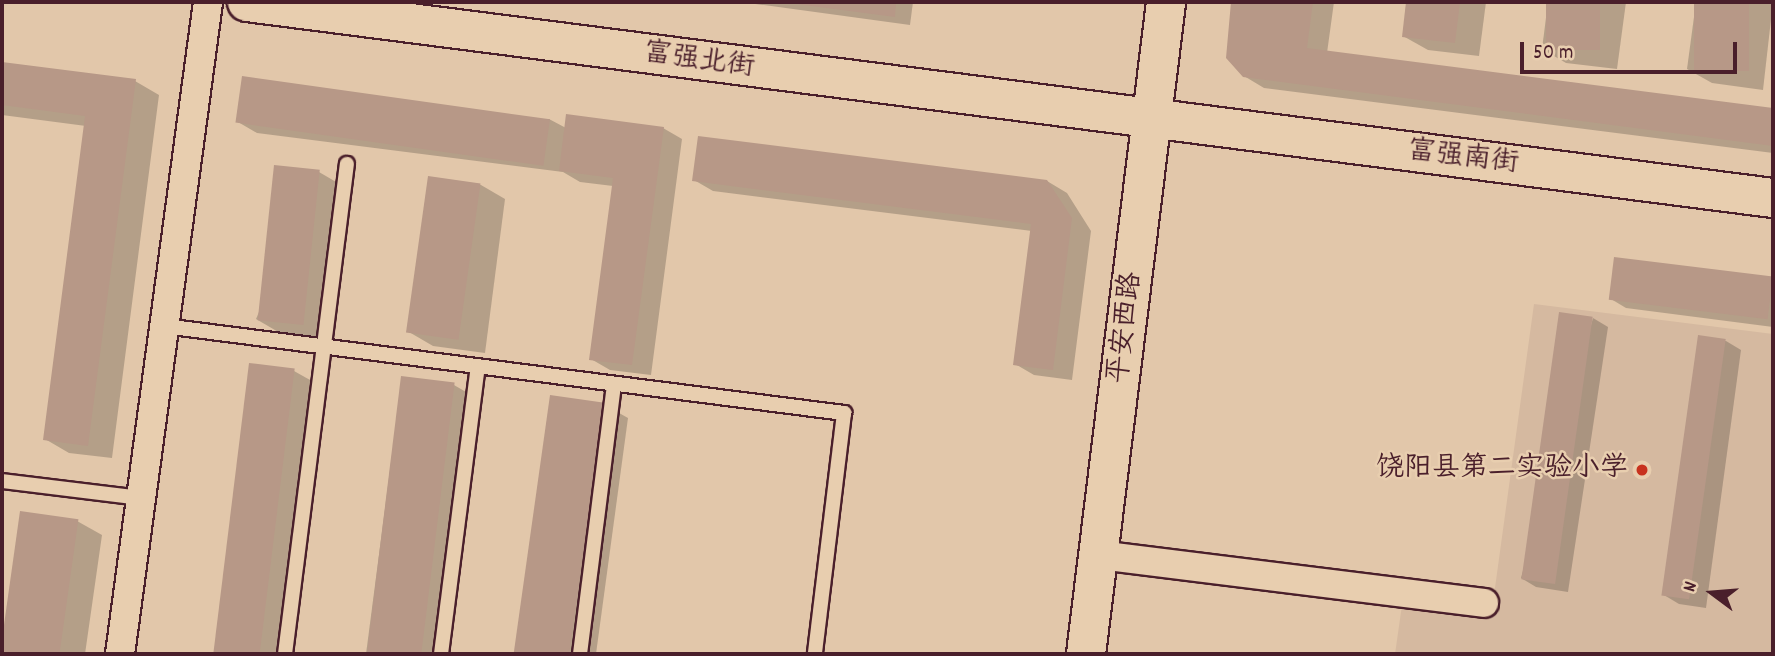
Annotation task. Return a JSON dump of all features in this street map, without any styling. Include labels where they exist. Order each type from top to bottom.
[{"type":"street","points":[[120,654],[208,2]]},
{"type":"street","name":"富强北街","points":[[247,2],[1152,120]]},
{"type":"street","name":"平安西路","points":[[1086,654],[1166,2]]},
{"type":"street","name":"富强南街","points":[[1152,120],[1773,198]]},
{"type":"street","points":[[1100,555],[1484,603]]},
{"type":"lane","points":[[285,654],[347,164]]},
{"type":"lane","points":[[164,326],[844,413],[815,653]]},
{"type":"lane","points":[[441,654],[478,366]]},
{"type":"lane","points":[[580,654],[614,384]]},
{"type":"lane","points":[[2,481],[140,498]]},
{"type":"shaded area","name":"饶阳县第二实验小学","points":[[1534,304],[1773,334],[1773,654],[1395,654],[1402,605],[1491,617]]},
{"type":"building","points":[[781,2],[896,2],[895,17]]},
{"type":"building","points":[[1231,2],[1313,2],[1307,48],[1773,108],[1773,146],[1243,77],[1226,58]]},
{"type":"building","points":[[1406,2],[1460,2],[1455,43],[1402,37]]},
{"type":"building","points":[[1546,2],[1600,2],[1600,50],[1546,50]]},
{"type":"building","points":[[1694,2],[1749,2],[1749,71],[1694,71]]},
{"type":"building","points":[[2,62],[136,79],[88,446],[43,440],[85,116],[2,105]]},
{"type":"building","points":[[242,76],[550,119],[543,166],[235,123]]},
{"type":"building","points":[[566,114],[664,127],[632,365],[589,360],[613,178],[559,171]]},
{"type":"building","points":[[698,136],[1047,180],[1072,218],[1053,370],[1013,365],[1031,224],[692,181]]},
{"type":"building","points":[[274,165],[320,170],[303,325],[258,320]]},
{"type":"building","points":[[428,176],[480,183],[458,340],[406,332]]},
{"type":"building","points":[[1614,257],[1773,276],[1768,319],[1609,300]]},
{"type":"building","points":[[1559,312],[1593,317],[1555,584],[1521,579]]},
{"type":"building","points":[[1698,335],[1726,339],[1689,599],[1661,595]]},
{"type":"building","points":[[249,363],[295,369],[260,654],[213,654]]},
{"type":"building","points":[[401,376],[455,383],[421,654],[367,654]]},
{"type":"building","points":[[550,395],[604,403],[569,654],[514,653]]},
{"type":"building","points":[[20,511],[78,519],[59,654],[2,654]]},
{"type":"place","name":"饶阳县第二实验小学","points":[[1642,470]]}]
